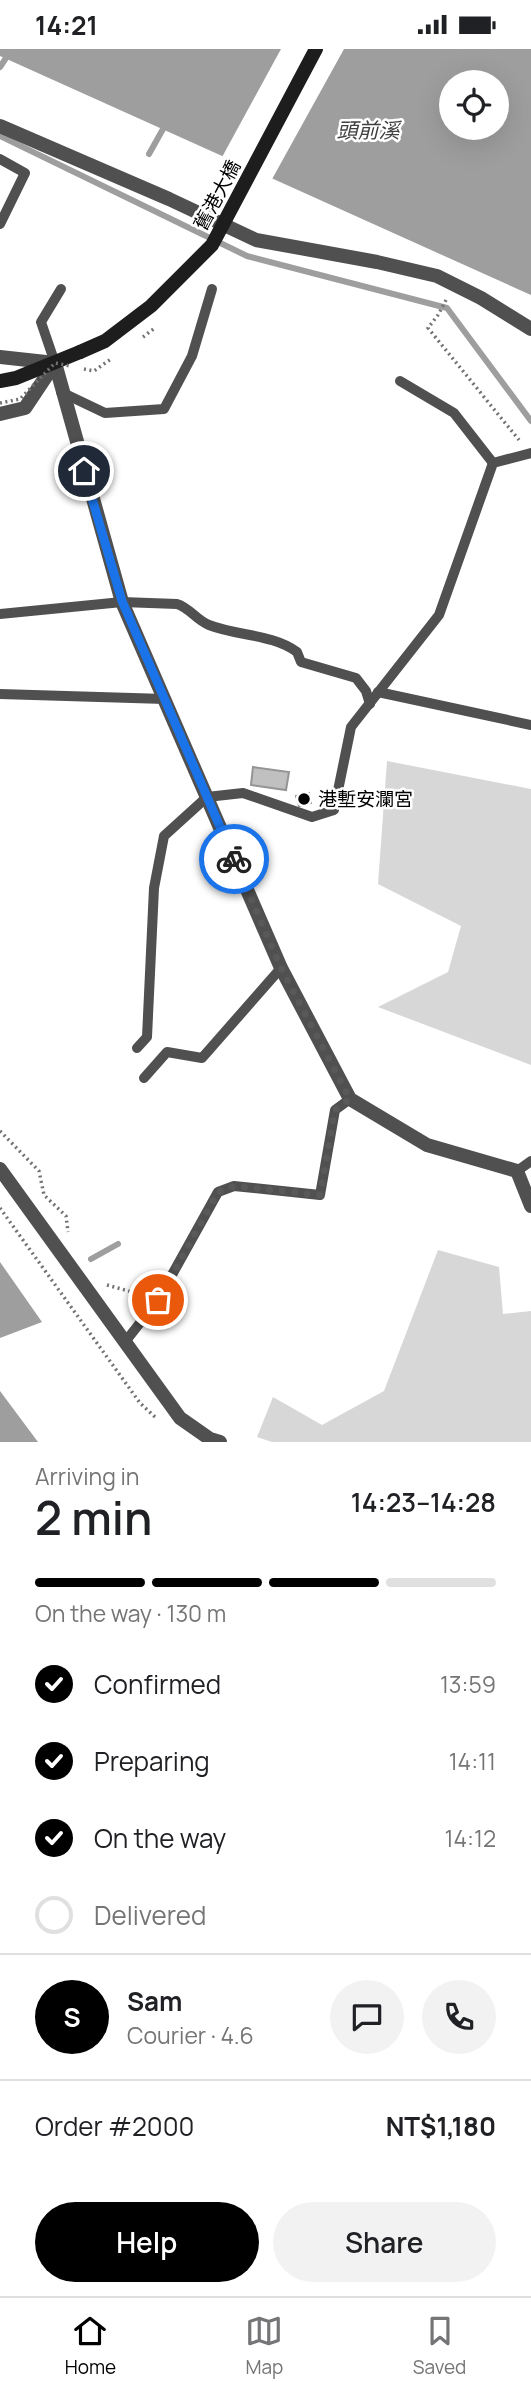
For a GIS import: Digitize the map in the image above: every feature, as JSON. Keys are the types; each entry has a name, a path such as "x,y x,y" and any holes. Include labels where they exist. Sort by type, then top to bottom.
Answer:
{"main road":[{"name":"舊港大橋","path":"0,381 55,363 105,341 151,306 212,245 316,49"}],"street":[{"path":"0,126 158,194 256,240 437,276 481,298 531,329"},
{"path":"0,357 55,363"},
{"path":"55,363 122,601 281,968 350,1099 427,1145 517,1171 531,1206"},
{"path":"0,414 25,408 55,363"},
{"path":"0,1169 180,1418 210,1439 220,1442"}],"lane":[{"path":"0,159 25,173 0,224"},
{"path":"55,363 41,322 61,289"},
{"path":"61,392 105,413 164,409 192,356 212,289"},
{"path":"400,381 454,413 493,463"},
{"path":"493,463 530,453"},
{"path":"136,1048 147,1037 154,888 164,836 207,797 243,793 312,817 334,810 351,727 439,615 493,463"},
{"path":"0,614 122,601 177,604 210,625 281,643 297,652 301,662 356,678 366,691 370,703"},
{"path":"378,692 531,725"},
{"path":"0,694 165,699"},
{"path":"144,1078 167,1052 202,1058 281,968"},
{"path":"125,1342 158,1300 218,1192 234,1186 320,1195 335,1110 350,1099"},
{"path":"517,1171 531,1161"}],"path":[{"path":"438,315 428,328 530,453"},
{"path":"0,1131 39,1171 44,1195 66,1216 68,1237"},
{"path":"0,1208 140,1403 156,1419"},
{"path":"105,1284 158,1300"}],"shaded area":[{"path":"387,761 531,789 531,1065 378,1007 448,972 461,926 378,884"},
{"path":"438,1250 499,1267 503,1314 531,1311 531,1442 272,1442 257,1437 273,1397 322,1425 384,1391"}],"water":[{"name":"頭前溪","path":"0,49 531,49 531,295 0,56"},
{"path":"0,1262 42,1322 0,1338"},
{"path":"0,1391 38,1442 0,1442"}],"pier":[{"path":"281,49 344,49 271,181 221,159"}],"building":[{"path":"253,767 289,772 286,790 251,785"},
{"name":"港塹安瀾宮","path":"309,793 311,803 299,806 296,796"}],"waterway":[{"path":"0,67 6,58"},
{"path":"149,154 163,129"},
{"path":"0,136 247,256 447,308 531,421"},
{"path":"91,1259 118,1244"}],"way so far":[{"path":"158,1300 218,1192 234,1186 320,1195 335,1110 350,1099 281,968 234,859"}],"place":[{"name":"港塹安瀾宮","path":"304,799"}],"route":[{"path":"84,471 122,601 234,859"}]}
